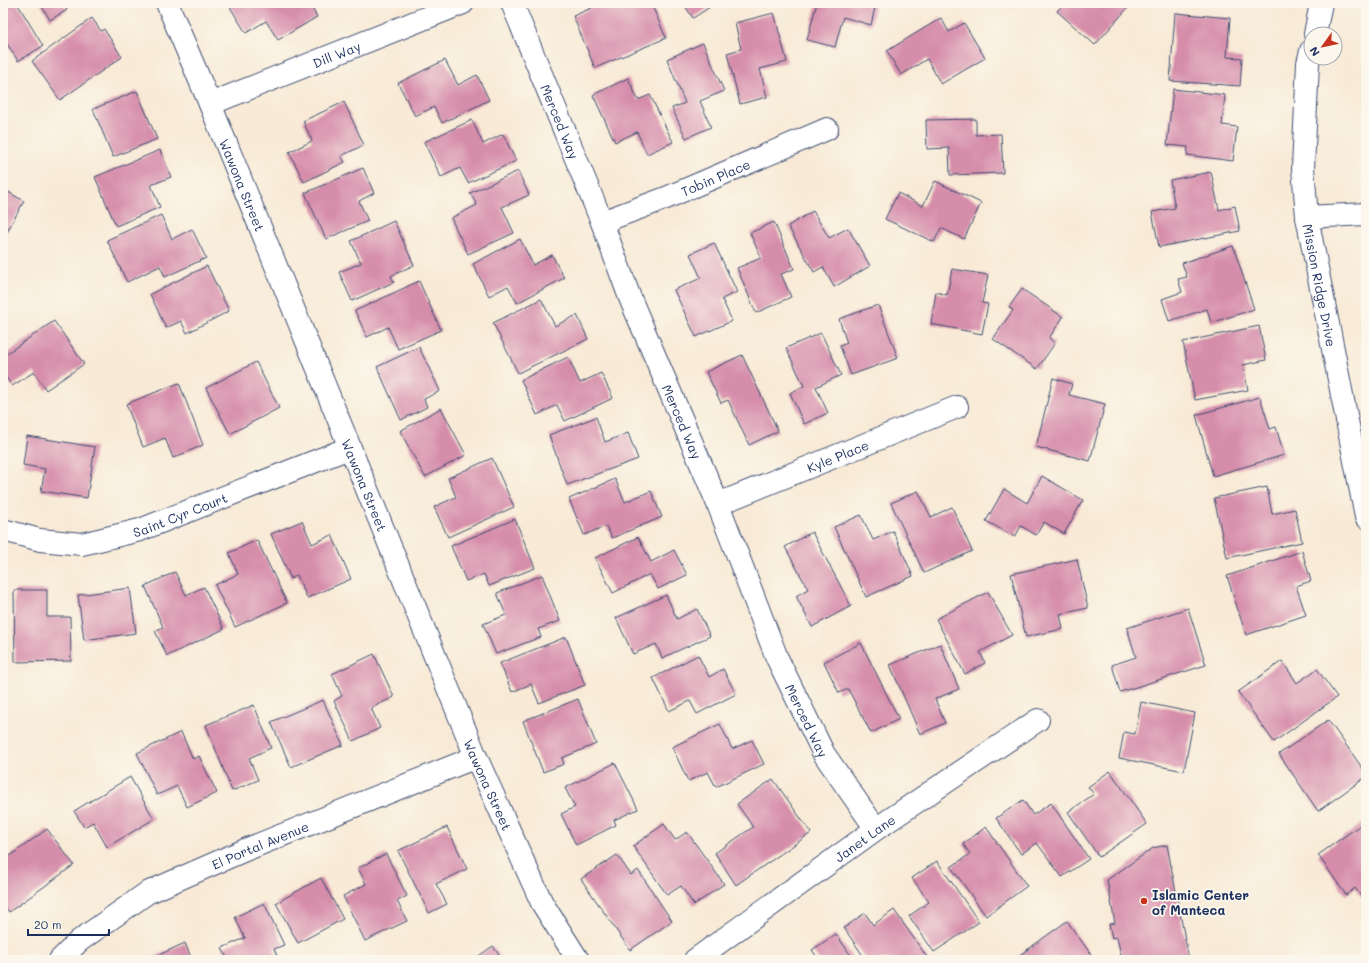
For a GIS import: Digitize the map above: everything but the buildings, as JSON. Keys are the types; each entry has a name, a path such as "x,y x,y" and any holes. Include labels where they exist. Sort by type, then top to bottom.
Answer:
{"street":[{"name":"Wawona Street","path":"168,3 476,757 542,902 578,960"},
{"name":"Dill Way","path":"210,104 463,3"},
{"name":"Merced Way","path":"512,3 602,222 630,298 718,504 781,665 824,754 876,829"},
{"path":"1317,26 1321,3"},
{"name":"Mission Ridge Drive","path":"1308,66 1302,168 1307,217 1366,517"},
{"name":"Tobin Place","path":"602,222 666,198 827,129"},
{"path":"1307,217 1366,214"},
{"name":"Kyle Place","path":"718,504 957,407"},
{"name":"Saint Cyr Court","path":"3,530 40,540 82,544 140,530 349,448"},
{"name":"Janet Lane","path":"695,960 876,829 1038,720"},
{"name":"El Portal Avenue","path":"60,960 79,941 147,893 244,850 476,757"}],"place":[{"name":"Islamic Center of Manteca","path":"1144,901"}]}
